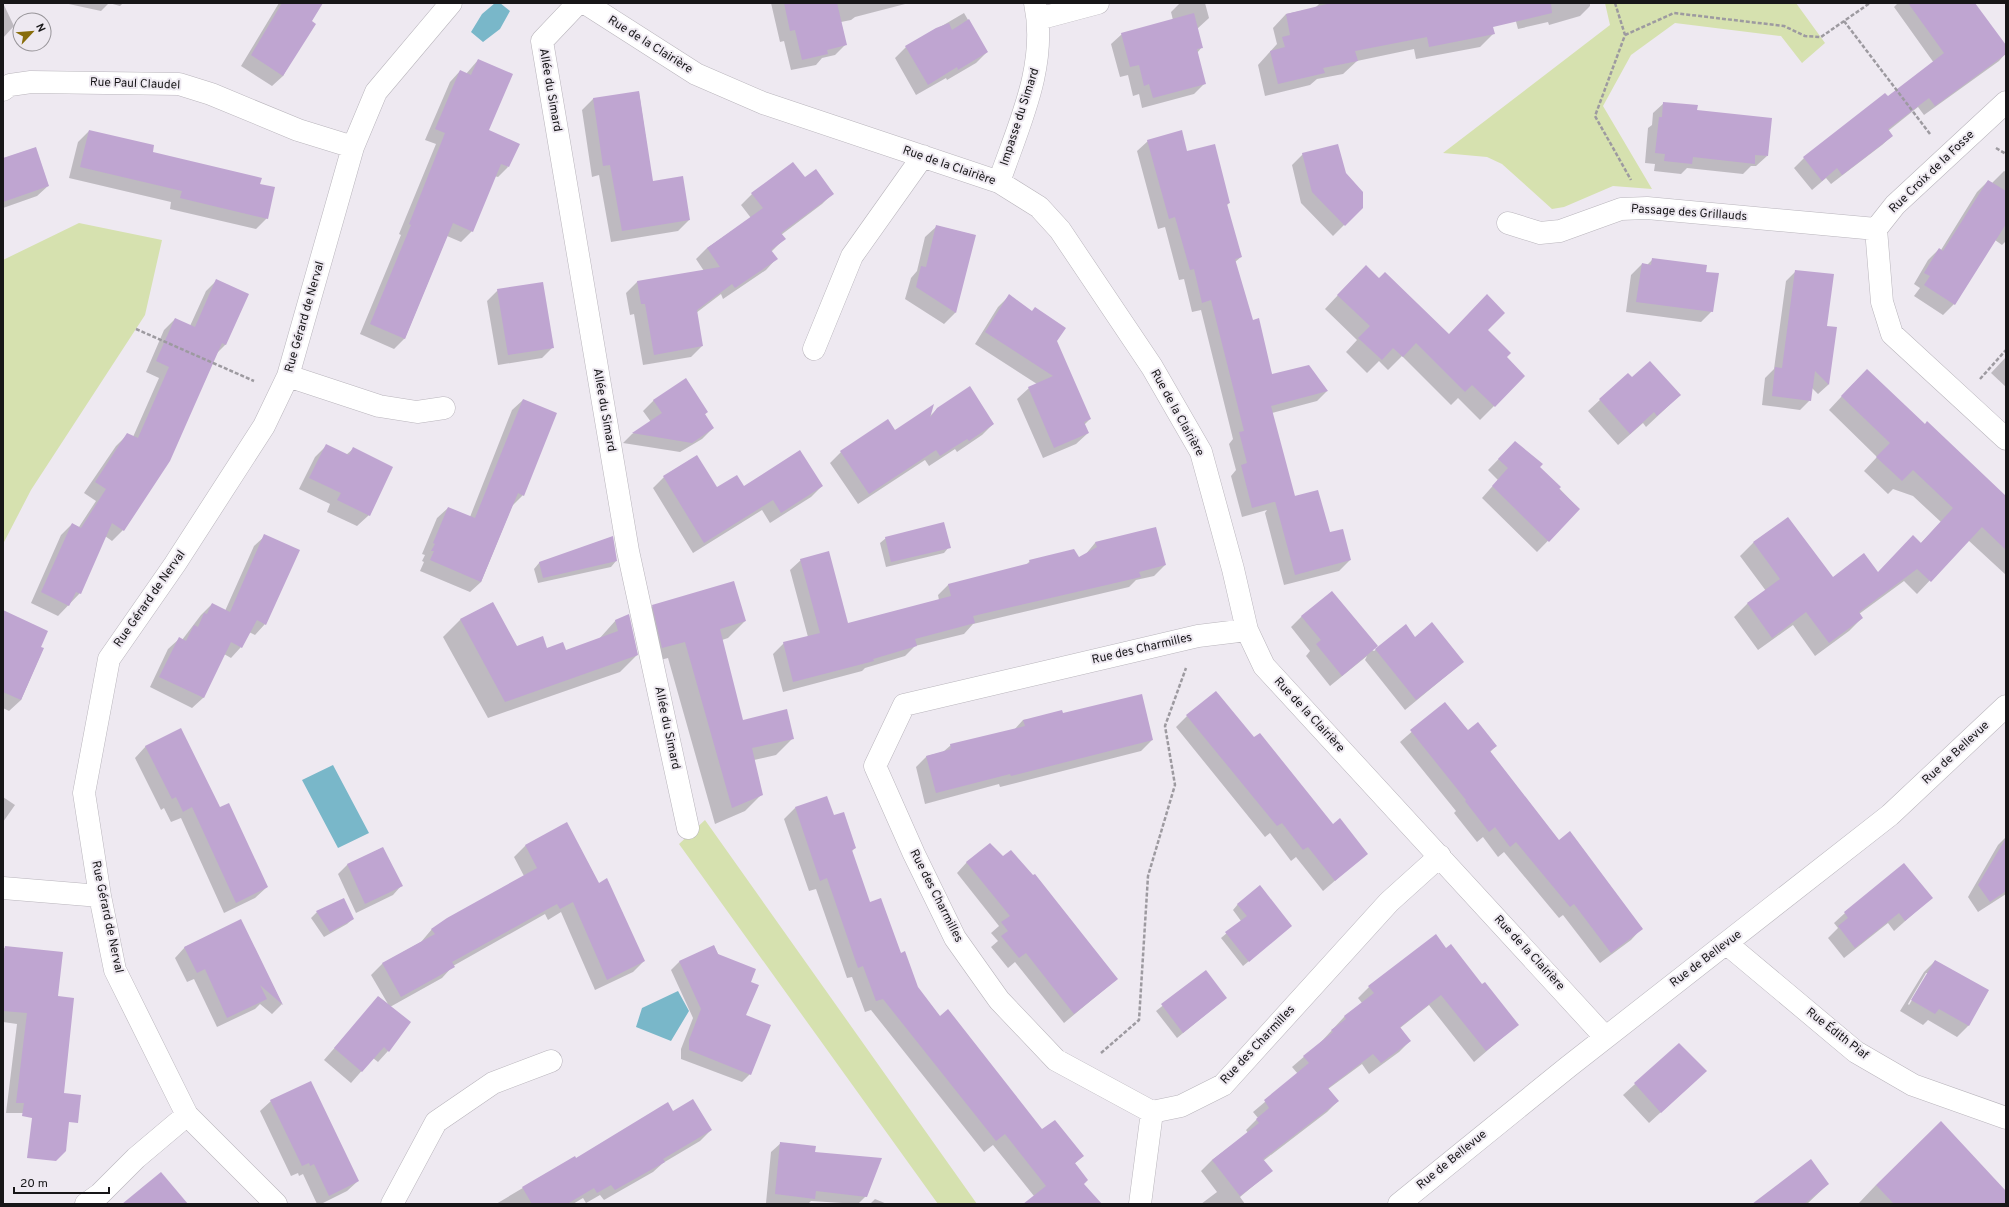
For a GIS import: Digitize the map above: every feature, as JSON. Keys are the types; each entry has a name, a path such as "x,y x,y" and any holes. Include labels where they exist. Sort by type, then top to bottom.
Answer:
{"street":[{"name":"Rue Gérard de Nerval","path":"276,1204 187,1115 115,970 100,896 84,793 108,659 175,564 264,426 284,384 353,147 376,92 452,3"},
{"name":"Allée du Simard","path":"578,3 542,42 628,551 688,828"},
{"name":"Rue de la Clairière","path":"585,3 696,74 763,103 999,182 1039,207 1060,230 1152,367 1201,452 1233,569 1247,630 1264,666 1605,1037"},
{"path":"1037,11 1098,3"},
{"name":"Impasse du Simard","path":"999,182 1032,87 1038,60 1037,11"},
{"name":"Rue Paul Claudel","path":"3,90 10,86 31,82 179,84 211,94 298,130 353,147"},
{"name":"Rue Croix de la Fosse","path":"1876,229 1895,205 2006,102"},
{"path":"814,349 852,256 923,156"},
{"name":"Passage des Grillauds","path":"1508,223 1540,233 1560,232 1621,209 1647,208 1876,229"},
{"path":"1876,229 1882,302 1892,334 2006,438"},
{"path":"284,384 379,406 417,412 444,408"},
{"name":"Rue des Charmilles","path":"1247,630 1198,636 904,705 875,766 914,854 955,938 999,1000 1056,1060 1152,1112 1181,1106 1223,1085 1389,902 1440,856"},
{"name":"Rue de Bellevue","path":"1401,1203 1605,1037 1727,944 1890,814 2006,706"},
{"path":"3,888 100,896"},
{"name":"Rue Édith Piaf","path":"1727,944 1856,1052 1913,1085 2006,1118"},
{"path":"392,1204 436,1122 493,1083 551,1061"},
{"path":"1140,1204 1152,1112"},
{"path":"86,1204 100,1194 136,1158 187,1115"}],"path":[{"path":"1615,3 1625,35 1595,116 1647,208"},
{"path":"1625,35 1674,13 1784,26 1805,36 1821,37 1870,3"},
{"path":"1844,21 1947,157"},
{"path":"136,329 284,384"},
{"path":"1962,398 2006,350"},
{"path":"1079,1072 1139,1020 1148,876 1175,785 1165,726 1198,636"}],"green space":[{"path":"1605,3 1796,3 1825,43 1802,63 1781,36 1675,23 1631,55 1603,106 1652,189 1613,186 1564,207 1552,209 1502,164 1487,157 1443,153 1610,25"},
{"path":"79,223 162,240 145,315 31,490 3,544 3,260"},
{"path":"705,820 977,1204 938,1204 679,844"}],"water":[{"path":"495,3 500,3 510,11 500,29 483,42 471,32 482,14"},
{"path":"333,765 369,833 338,848 302,780"},
{"path":"678,991 689,1011 671,1041 636,1027 642,1008"}],"building":[{"path":"282,3 323,3 312,21 316,24 283,76 251,55"},
{"path":"784,3 837,3 847,45 827,50 828,54 802,60 795,30 790,31"},
{"path":"1331,3 1551,3 1552,13 1493,27 1495,34 1429,47 1427,37 1355,51 1358,61 1323,68 1325,73 1278,84 1270,51 1285,47 1282,37 1290,35 1286,14"},
{"path":"1908,3 1975,3 2006,45 2006,54 1935,106 1929,98 1888,129 1893,136 1842,175 1837,168 1822,181 1803,157 1885,93 1888,96 1944,53"},
{"path":"1194,13 1203,48 1197,49 1206,84 1153,98 1149,84 1144,86 1139,65 1130,67 1121,33"},
{"path":"969,19 988,52 958,70 957,67 928,85 905,46 936,28 949,23 952,30"},
{"path":"478,59 513,74 489,130 520,144 509,167 501,164 473,232 453,223 405,339 370,324 411,225 409,224 445,133 435,129 460,70 471,75"},
{"path":"639,91 653,181 683,176 690,220 622,231 610,165 603,166 593,98"},
{"path":"1663,102 1698,105 1697,110 1772,118 1768,156 1755,155 1755,164 1693,157 1692,164 1664,161 1665,154 1655,153 1659,117 1662,117"},
{"path":"89,130 154,145 153,152 262,178 260,184 275,187 268,219 180,198 182,191 80,167"},
{"path":"1182,130 1187,151 1215,144 1230,203 1227,204 1242,257 1235,259 1253,320 1259,318 1272,374 1309,365 1328,391 1271,406 1295,496 1252,508 1241,465 1247,463 1239,432 1244,431 1211,300 1202,303 1194,269 1190,270 1175,217 1169,219 1147,140"},
{"path":"1338,144 1346,173 1363,192 1363,208 1345,226 1312,192 1302,153"},
{"path":"36,147 49,186 3,202 3,158"},
{"path":"793,162 805,177 816,169 834,194 781,233 786,239 771,250 778,259 735,288 732,284 697,310 703,346 654,355 645,304 641,304 637,281 720,267 707,248 763,208 751,193"},
{"path":"1988,180 2006,191 2006,224 1955,305 1924,285 1930,276 1924,273 1939,248 1943,251"},
{"path":"936,225 976,235 956,313 916,287 921,266 926,267"},
{"path":"1652,258 1707,265 1706,272 1719,273 1713,312 1636,302 1642,263 1651,265"},
{"path":"1366,265 1379,278 1385,272 1449,334 1487,294 1505,313 1488,330 1511,353 1507,357 1525,376 1495,407 1472,385 1465,392 1416,343 1403,357 1393,348 1382,360 1358,338 1370,326 1337,295"},
{"path":"1795,270 1834,274 1827,326 1837,327 1829,385 1815,371 1811,401 1772,396 1775,367 1782,368"},
{"path":"216,279 249,294 226,345 222,343 170,461 124,531 112,523 81,594 76,592 69,606 41,592 72,523 81,528 106,489 95,482 127,433 138,438 169,367 156,361 175,318 195,327"},
{"path":"543,282 554,348 508,355 497,289"},
{"path":"1009,294 1032,311 1035,307 1066,328 1057,341 1091,419 1084,422 1089,433 1054,448 1028,387 1053,376 985,332"},
{"path":"1650,361 1681,395 1657,416 1654,412 1630,434 1599,399 1628,373 1632,377"},
{"path":"1867,369 1925,424 1927,421 2006,496 2006,550 1982,527 1931,582 1917,569 1859,612 1863,618 1829,643 1806,612 1772,638 1747,603 1780,579 1753,542 1788,517 1833,577 1864,553 1878,572 1913,535 1921,543 1953,508 1913,470 1902,481 1876,457 1890,443 1841,396"},
{"path":"686,378 708,412 705,414 714,428 692,443 632,433 662,413 653,400"},
{"path":"970,386 994,424 969,441 967,439 940,456 936,450 869,494 840,451 888,419 895,430 934,404 930,418 937,408"},
{"path":"523,399 557,413 524,496 518,493 481,582 430,560 434,551 431,551 435,544 433,543 448,507 475,518"},
{"path":"1515,441 1543,464 1540,467 1561,487 1559,489 1580,509 1549,542 1492,486 1508,468 1498,459"},
{"path":"326,444 349,455 353,447 393,467 370,516 337,500 341,493 309,478"},
{"path":"800,450 823,486 781,513 773,500 704,543 663,476 697,455 717,487 737,475 744,486"},
{"path":"1318,490 1330,532 1343,529 1351,560 1295,575 1275,501"},
{"path":"944,522 951,548 891,562 885,537"},
{"path":"1156,527 1166,565 1139,572 1141,577 973,616 975,623 915,639 917,646 873,659 874,661 793,682 783,642 820,633 800,559 829,551 848,623 951,596 948,584 1030,563 1029,560 1074,549 1079,557 1097,547 1095,542"},
{"path":"264,534 300,550 266,625 257,620 242,648 231,642 204,698 159,677 179,637 186,641 194,625 198,627 204,613 207,614 212,603 230,612"},
{"path":"613,536 617,561 543,578 539,562"},
{"path":"734,581 746,621 720,629 743,720 787,709 794,739 752,748 763,795 732,808 685,642 662,648 652,605"},
{"path":"1332,591 1378,646 1342,676 1316,644 1321,640 1301,616"},
{"path":"493,602 517,646 543,636 547,648 563,642 566,650 618,631 615,620 629,614 638,655 505,702 460,619"},
{"path":"3,610 48,631 41,647 44,648 21,700 3,692"},
{"path":"1432,622 1464,662 1416,700 1375,649 1406,624 1415,637"},
{"path":"1216,691 1254,737 1260,733 1333,824 1340,818 1368,854 1335,881 1308,847 1303,850 1282,823 1277,826 1186,715"},
{"path":"1142,694 1153,740 1011,776 1010,774 936,793 926,756 951,749 950,744 1025,726 1023,720 1062,710 1063,713"},
{"path":"1445,702 1468,730 1478,722 1497,746 1490,751 1559,840 1570,831 1643,929 1611,953 1574,904 1570,907 1516,842 1510,847 1495,827 1489,832 1465,801 1466,800 1410,730"},
{"path":"181,728 220,807 229,803 268,887 236,903 192,807 183,812 176,797 172,799 145,746"},
{"path":"827,796 834,815 844,812 856,848 852,850 870,902 881,898 901,953 905,951 918,987 940,1016 948,1009 1042,1129 1055,1120 1084,1156 1075,1163 1088,1180 1084,1184 1102,1204 1023,1204 1046,1186 1005,1134 996,1141 883,999 876,1001 863,966 858,968 827,878 820,881 795,807"},
{"path":"567,822 599,883 607,878 645,961 607,980 573,902 560,909 557,904 452,962 455,967 401,997 382,963 435,934 431,929 447,918 537,868 525,845"},
{"path":"2006,838 2006,891 1990,902 1978,885"},
{"path":"990,843 1003,856 1011,850 1033,875 1035,874 1118,979 1074,1014 1026,953 1019,958 1001,936 1008,931 1001,922 1010,916 966,862"},
{"path":"383,847 403,886 365,904 347,864"},
{"path":"1904,863 1933,898 1905,921 1899,913 1855,948 1838,926 1848,918 1844,912"},
{"path":"1260,885 1292,926 1249,962 1225,932 1247,916 1237,904"},
{"path":"344,898 354,919 330,932 316,911"},
{"path":"241,919 283,1005 260,985 267,999 227,1018 205,969 197,973 184,947"},
{"path":"1436,934 1446,948 1451,944 1482,984 1485,982 1519,1025 1486,1051 1441,995 1400,1027 1411,1041 1381,1063 1373,1054 1328,1088 1339,1101 1263,1159 1273,1171 1240,1196 1212,1160 1259,1123 1256,1119 1269,1108 1264,1100 1309,1063 1303,1056 1333,1032 1331,1030 1346,1019 1344,1016 1374,993 1368,986"},
{"path":"714,945 718,954 756,969 751,982 759,985 746,1015 771,1025 751,1075 689,1050 689,1040 701,1009 679,961"},
{"path":"5,946 63,952 58,996 74,998 64,1093 81,1095 78,1123 69,1122 66,1151 56,1161 27,1158 32,1118 22,1116 24,1103 16,1103 27,1013 3,1011 3,963"},
{"path":"1935,960 1989,990 1969,1026 1939,1009 1935,1014 1911,1000"},
{"path":"1206,970 1227,998 1183,1033 1161,1004"},
{"path":"378,996 411,1022 389,1052 384,1047 362,1072 334,1048"},
{"path":"1679,1043 1707,1071 1661,1113 1634,1083"},
{"path":"311,1081 359,1181 329,1196 314,1164 310,1166 309,1163 302,1166 270,1100"},
{"path":"693,1099 712,1130 663,1159 665,1162 615,1190 611,1185 597,1193 594,1188 567,1204 532,1204 522,1187 575,1156 576,1158 668,1102 673,1111"},
{"path":"1941,1121 2006,1191 2006,1204 1894,1204 1876,1185"},
{"path":"780,1142 816,1146 815,1152 882,1158 867,1197 816,1191 815,1199 775,1194"},
{"path":"1811,1159 1829,1184 1804,1204 1752,1204"},
{"path":"161,1172 188,1204 122,1204"}]}
